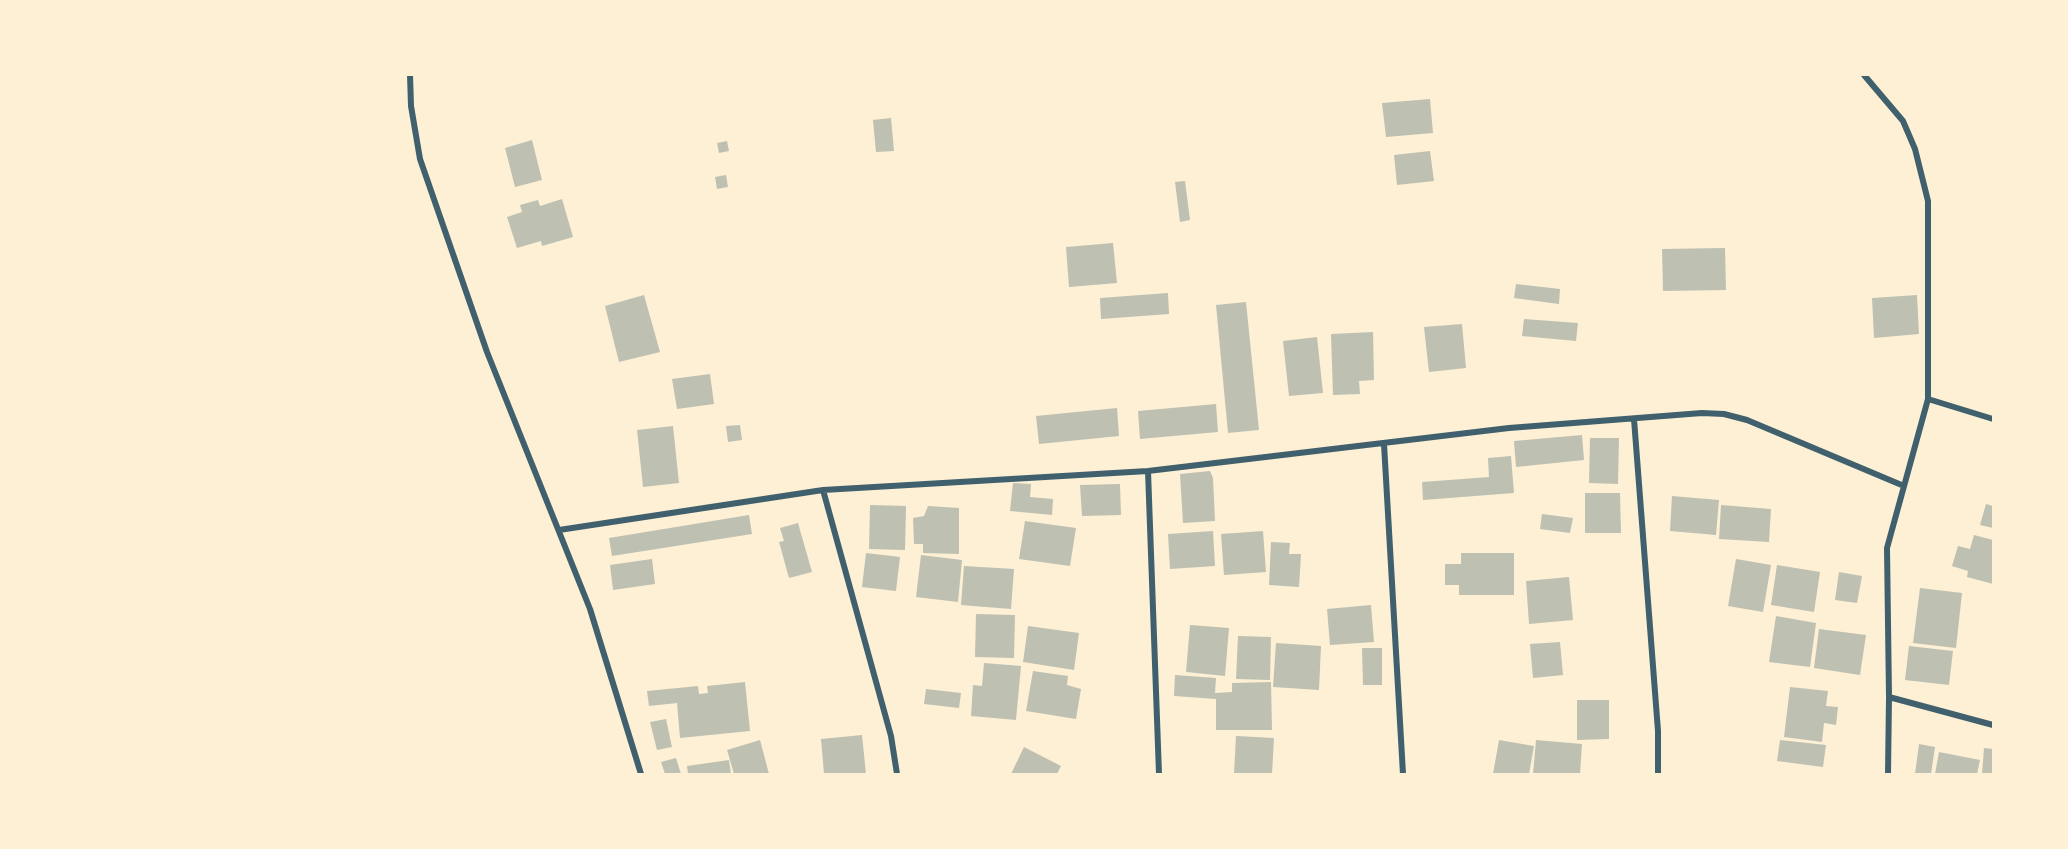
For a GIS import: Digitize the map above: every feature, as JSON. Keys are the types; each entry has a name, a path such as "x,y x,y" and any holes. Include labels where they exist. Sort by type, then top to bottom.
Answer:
{"street":[{"path":"410,75 411,106 420,159 487,352 590,609 641,774"},
{"path":"1863,75 1903,120 1916,149 1928,201 1928,399 1887,548 1888,774"},
{"path":"1928,399 1993,419"},
{"path":"559,530 824,490 1148,471 1509,428 1702,413 1724,414 1747,420 1904,486"},
{"path":"1634,418 1658,731 1659,774"},
{"path":"1384,444 1403,774"},
{"path":"1148,471 1159,774"},
{"path":"824,490 891,736 897,774"},
{"path":"1889,697 1993,725"}],"building":[{"path":"1430,99 1433,133 1386,137 1382,103"},
{"path":"891,118 894,151 876,152 873,120"},
{"path":"532,140 542,180 515,187 505,148"},
{"path":"727,141 729,151 719,153 717,143"},
{"path":"1430,151 1434,181 1397,185 1394,155"},
{"path":"726,175 728,187 717,189 715,177"},
{"path":"1185,181 1190,220 1180,222 1175,182"},
{"path":"562,199 573,237 542,246 541,241 517,248 507,217 522,212 520,205 538,200 540,206"},
{"path":"1113,243 1117,283 1069,287 1066,247"},
{"path":"1725,248 1726,290 1663,291 1662,249"},
{"path":"1516,284 1560,289 1559,304 1514,298"},
{"path":"1168,293 1169,314 1101,319 1100,298"},
{"path":"644,295 660,352 619,362 605,306"},
{"path":"1917,295 1919,334 1874,338 1872,298"},
{"path":"1246,302 1259,430 1228,433 1216,305"},
{"path":"1524,319 1578,323 1576,341 1522,336"},
{"path":"1462,324 1466,368 1429,372 1424,327"},
{"path":"1373,332 1374,380 1359,381 1360,394 1333,395 1331,334"},
{"path":"1317,337 1323,393 1289,396 1283,341"},
{"path":"710,374 714,404 677,409 672,379"},
{"path":"1216,404 1218,432 1140,439 1138,411"},
{"path":"1117,408 1119,436 1039,444 1036,416"},
{"path":"740,425 742,440 728,442 726,426"},
{"path":"673,426 679,483 643,487 637,430"},
{"path":"1582,435 1584,460 1516,467 1514,441"},
{"path":"1590,438 1619,438 1618,484 1589,483"},
{"path":"1511,456 1514,493 1423,500 1422,482 1489,477 1488,458"},
{"path":"1210,471 1213,478 1215,521 1183,523 1180,474"},
{"path":"1013,483 1031,484 1030,497 1053,499 1052,515 1010,511"},
{"path":"1120,484 1121,515 1082,516 1080,485"},
{"path":"1585,493 1620,493 1621,533 1585,533"},
{"path":"1672,496 1719,500 1716,535 1670,531"},
{"path":"1986,504 1993,506 1993,528 1980,525"},
{"path":"870,505 906,506 905,550 869,549"},
{"path":"1721,505 1771,509 1769,542 1719,539"},
{"path":"928,506 959,508 959,554 923,553 923,544 914,544 913,518 924,516"},
{"path":"1542,514 1573,518 1570,533 1540,529"},
{"path":"749,515 752,534 612,556 609,538"},
{"path":"1025,521 1076,528 1070,566 1019,559"},
{"path":"798,523 812,572 789,578 779,542 784,541 780,528"},
{"path":"1213,531 1215,566 1170,569 1168,534"},
{"path":"1263,531 1266,572 1224,575 1221,534"},
{"path":"1974,535 1993,540 1993,584 1967,577 1968,571 1952,566 1958,546 1970,549"},
{"path":"1271,542 1290,543 1289,554 1301,554 1299,587 1269,585"},
{"path":"866,553 900,557 896,591 862,587"},
{"path":"1461,553 1514,553 1514,595 1459,595 1459,585 1445,585 1445,564 1461,564"},
{"path":"921,555 962,560 958,602 916,597"},
{"path":"652,559 655,584 613,590 610,565"},
{"path":"1736,559 1771,565 1763,612 1728,606"},
{"path":"1777,565 1820,572 1814,612 1771,605"},
{"path":"964,566 1014,569 1011,609 961,605"},
{"path":"1839,572 1862,576 1857,603 1835,600"},
{"path":"1569,577 1573,620 1529,624 1526,581"},
{"path":"1920,588 1962,593 1956,648 1913,643"},
{"path":"1371,605 1374,642 1330,645 1327,609"},
{"path":"976,614 1015,615 1014,658 975,657"},
{"path":"1776,616 1816,623 1810,667 1769,662"},
{"path":"1190,625 1229,628 1225,676 1186,672"},
{"path":"1028,626 1079,633 1074,670 1023,662"},
{"path":"1819,629 1866,635 1860,675 1814,668"},
{"path":"1238,636 1271,637 1270,680 1236,679"},
{"path":"1560,642 1563,675 1533,678 1530,644"},
{"path":"1276,643 1321,646 1319,690 1273,687"},
{"path":"1909,646 1953,651 1949,685 1905,680"},
{"path":"1362,648 1382,648 1382,685 1363,685"},
{"path":"984,663 1021,666 1016,720 971,716 973,685 982,686"},
{"path":"1033,671 1068,676 1067,685 1081,689 1076,719 1026,711"},
{"path":"1175,675 1216,678 1215,693 1232,692 1232,683 1271,682 1272,730 1216,730 1216,699 1174,696"},
{"path":"745,682 750,731 680,738 677,703 649,706 647,691 698,686 699,694 708,693 707,686"},
{"path":"1790,687 1828,691 1826,706 1838,707 1836,725 1824,723 1822,742 1784,737"},
{"path":"926,689 961,693 959,708 924,704"},
{"path":"1577,700 1609,700 1609,739 1577,740"},
{"path":"666,719 672,747 657,750 650,722"},
{"path":"862,735 866,774 824,774 821,739"},
{"path":"1236,736 1274,738 1272,774 1234,774"},
{"path":"760,740 769,774 734,774 727,750"},
{"path":"1499,740 1534,746 1529,774 1493,774"},
{"path":"1536,740 1582,744 1580,774 1533,774"},
{"path":"1780,740 1826,745 1823,767 1777,761"},
{"path":"1919,744 1935,747 1931,774 1915,774"},
{"path":"1024,747 1061,766 1057,774 1011,774"},
{"path":"1984,748 1993,749 1993,774 1982,774"},
{"path":"1939,752 1980,760 1977,774 1935,774"},
{"path":"676,758 681,774 665,774 661,762"},
{"path":"729,760 731,774 688,774 687,766"}]}
